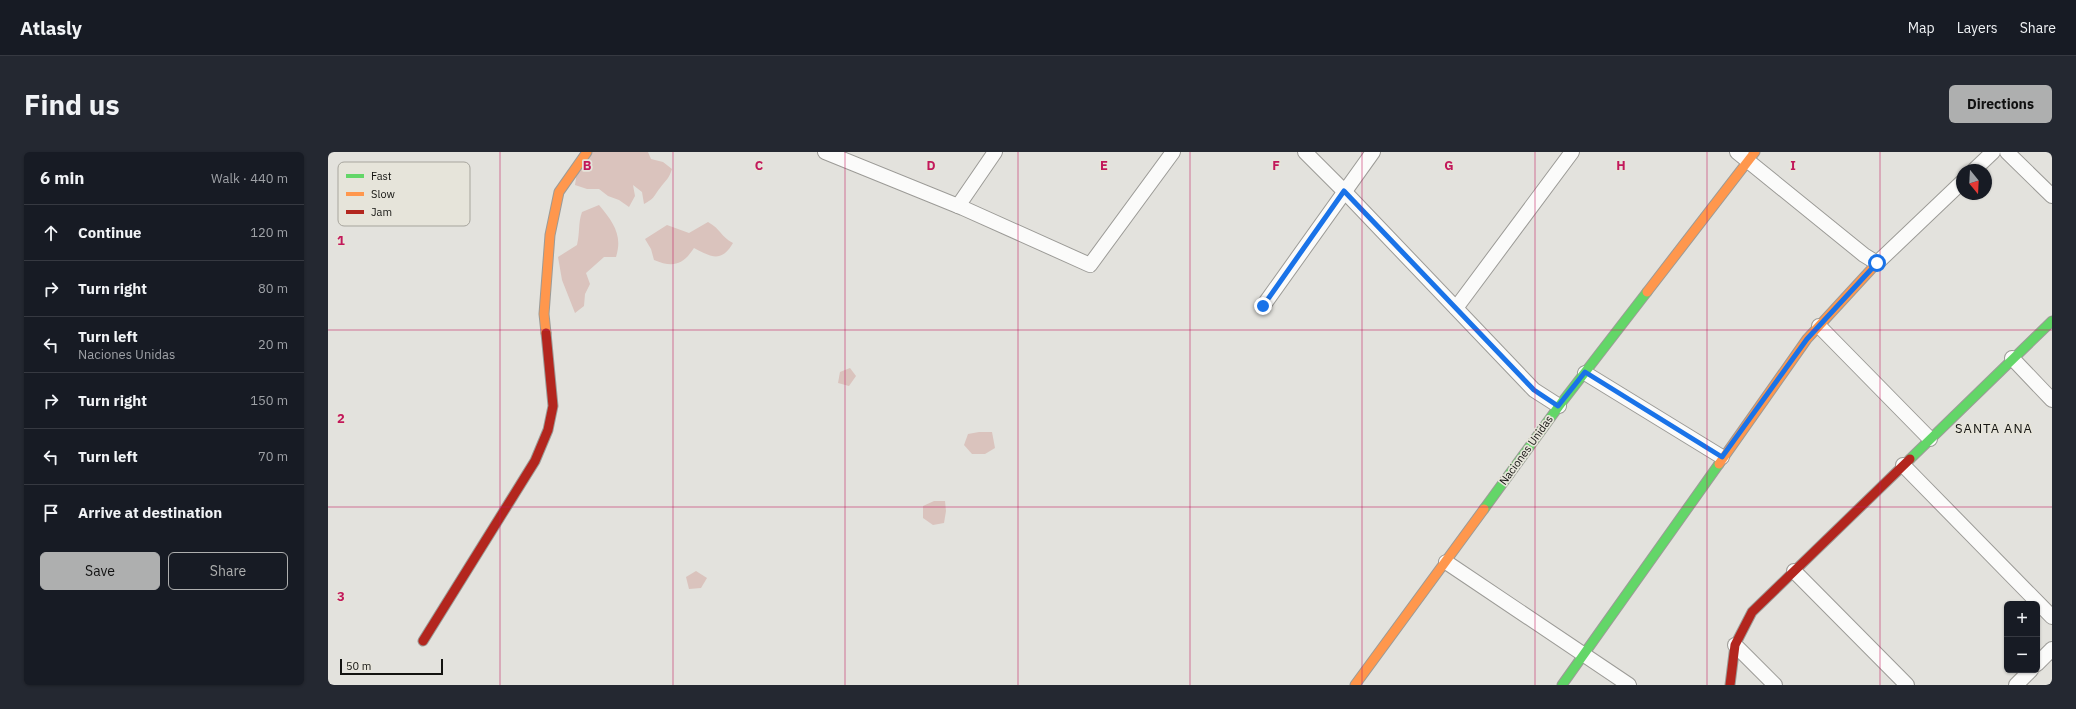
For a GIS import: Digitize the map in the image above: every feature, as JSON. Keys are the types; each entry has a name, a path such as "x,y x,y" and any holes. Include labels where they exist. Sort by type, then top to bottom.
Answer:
{"street":[{"path":"423,641 535,461 548,430 552,406 544,314 550,235 558,192 587,152"},
{"path":"825,152 958,206 1090,265 1173,152"},
{"path":"958,206 996,152"},
{"path":"1305,152 1534,390 1558,406"},
{"path":"1263,306 1373,152"},
{"path":"1456,308 1572,152"},
{"path":"1737,152 1751,157 1877,263"},
{"path":"1980,164 1993,152"},
{"path":"2007,152 2052,196"},
{"name":"Naciones Unidas","path":"1355,685 1446,562 1558,406 1751,157"},
{"path":"1562,685 1585,655 1722,457 1807,339 1877,263 1956,188"},
{"path":"1730,685 1735,645 1752,612 2012,358 2052,321"},
{"path":"1819,326 1930,439"},
{"path":"2012,358 2052,400"},
{"path":"1585,372 1722,457"},
{"path":"1903,465 2052,617"},
{"path":"1446,562 1629,685"},
{"path":"1794,571 1907,685"},
{"path":"1735,645 1775,685"},
{"path":"2040,661 2052,650"},
{"path":"2016,685 2028,673"}],"shaded area":[{"path":"580,152 648,152 651,159 663,162 672,169 654,197 644,204 642,192 633,185 635,196 629,207 619,200 608,196 599,189 587,189 575,185"},
{"path":"599,205 609,217 615,229 618,249 616,257 604,257 586,273 590,284 585,294 584,306 575,313 562,280 558,257 577,245 582,212"},
{"path":"708,222 716,227 725,238 733,243 721,256 711,256 694,248 686,258 677,263 667,264 654,260 651,249 645,239 667,225 689,233"},
{"path":"850,368 856,376 849,386 838,383 840,372"},
{"path":"992,432 995,448 985,454 972,454 964,445 968,434"},
{"path":"934,501 945,501 946,511 944,523 933,525 923,518 923,506"},
{"path":"696,571 707,578 701,588 689,589 686,577"}],"traffic: fast":[{"path":"1484,509 1559,406 1647,292"},
{"path":"1910,459 2052,321"},
{"path":"1562,685 1719,464"}],"traffic: slow":[{"path":"546,333 544,314 550,235 559,192 587,152"},
{"path":"1647,292 1755,152"},
{"path":"1719,464 1807,339 1877,263"},
{"path":"1355,685 1484,509"}],"traffic: jam":[{"path":"423,641 535,461 548,430 553,406 546,333"},
{"path":"1730,685 1735,645 1752,612 1910,459"}],"district":[{"name":"SANTA ANA","path":"1994,428"}],"route":[{"path":"1263,306 1344,191 1534,390 1558,406 1585,372 1722,457 1807,339 1877,263"}]}
